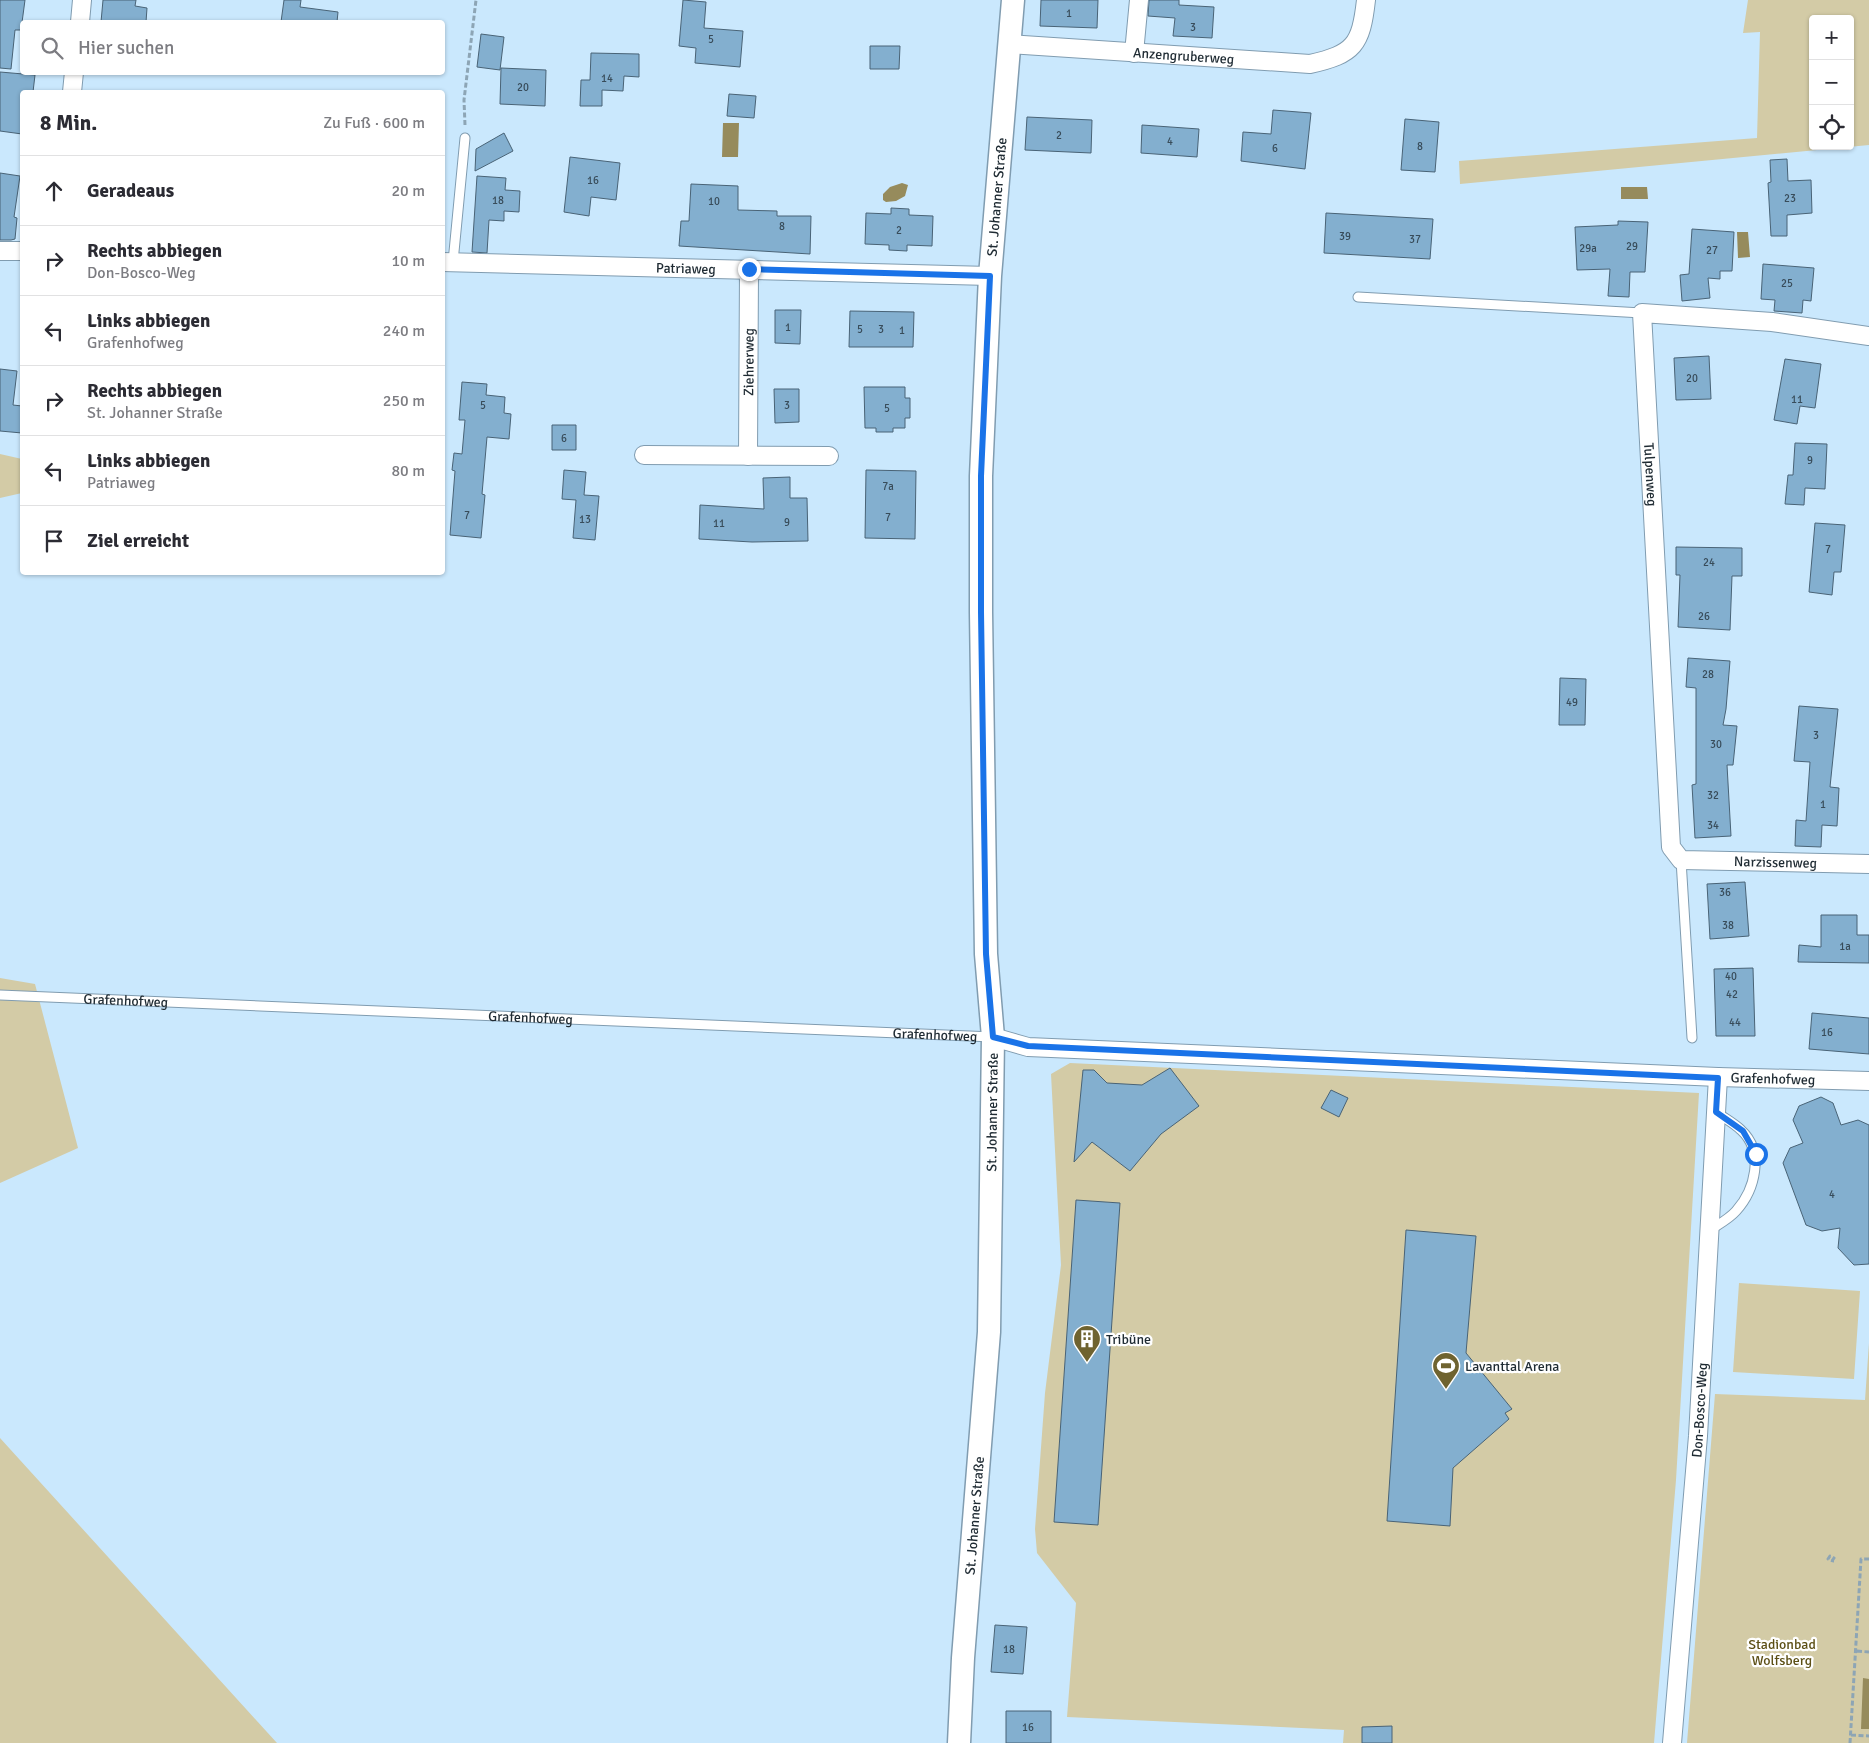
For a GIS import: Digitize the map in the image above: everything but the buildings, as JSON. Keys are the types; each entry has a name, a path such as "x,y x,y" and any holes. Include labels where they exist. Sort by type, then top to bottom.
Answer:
{"street":[{"path":"80,20 82,0"},
{"name":"St. Johanner Straße","path":"959,1743 963,1658 989,1332 993,1037 986,954 981,476 990,276 1013,0"},
{"path":"1134,53 1139,0"},
{"name":"Anzengruberweg","path":"1009,44 1310,64 1334,58 1354,46 1363,24 1366,0"},
{"path":"72,90 74,75"},
{"path":"0,251 20,251"},
{"name":"Patriaweg","path":"448,262 990,276"},
{"name":"Ziehrerweg","path":"748,456 749,269"},
{"path":"1642,313 1772,322 1869,336"},
{"name":"Tulpenweg","path":"1642,313 1671,847 1681,860"},
{"path":"644,455 829,456"},
{"name":"Narzissenweg","path":"1681,860 1869,864"},
{"name":"Grafenhofweg","path":"993,1037 1028,1046 1718,1078 1869,1081"},
{"name":"Don-Bosco-Weg","path":"1672,1743 1698,1436 1718,1078"}],"lane":[{"path":"448,262 465,138"},
{"path":"1358,296 1642,313"},
{"path":"1681,860 1692,1038"},
{"name":"Grafenhofweg","path":"0,995 993,1037"},
{"path":"1710,1230 1734,1213 1747,1197 1754,1174 1756,1154 1743,1131 1716,1112"}],"path":[{"path":"465,138 464,100 476,0"},
{"path":"1850,1743 1862,1559 1869,1559"},
{"path":"1857,1651 1869,1652"},
{"path":"1851,1734 1869,1736"}],"green space":[{"path":"1748,0 1869,0 1869,145 1854,146 1854,15 1809,15 1809,150 1817,150 1460,184 1459,161 1757,138 1760,32 1743,33"},
{"path":"0,454 20,459 20,493 0,498"},
{"path":"0,978 35,984 78,1148 0,1183"},
{"name":"Lavanttal Arena","path":"1070,1063 1699,1093 1676,1480 1654,1743 1343,1743 1344,1730 1067,1717 1076,1603 1037,1553 1035,1529 1045,1393 1061,1265 1051,1074"},
{"path":"1739,1283 1860,1291 1854,1379 1733,1372"},
{"name":"Stadionbad Wolfsberg","path":"1869,1343 1869,1743 1687,1743 1715,1394 1865,1400"},
{"path":"0,1438 277,1743 0,1743"}],"shaded area":[{"path":"723,123 739,123 738,157 722,157"},
{"path":"902,183 908,185 905,196 896,201 886,202 883,200 883,194 890,187"},
{"path":"1621,187 1647,187 1648,199 1621,199"},
{"path":"1737,232 1748,232 1750,257 1738,258"},
{"path":"1863,1678 1869,1679 1869,1729 1861,1729"}],"place":[{"name":"Tribüne","path":"1087,1363"},
{"name":"Lavanttal Arena","path":"1446,1390"}],"route":[{"path":"749,269 990,276 981,476 981,612 986,954 993,1037 1028,1046 1718,1078 1716,1112 1743,1131 1756,1154"}]}
